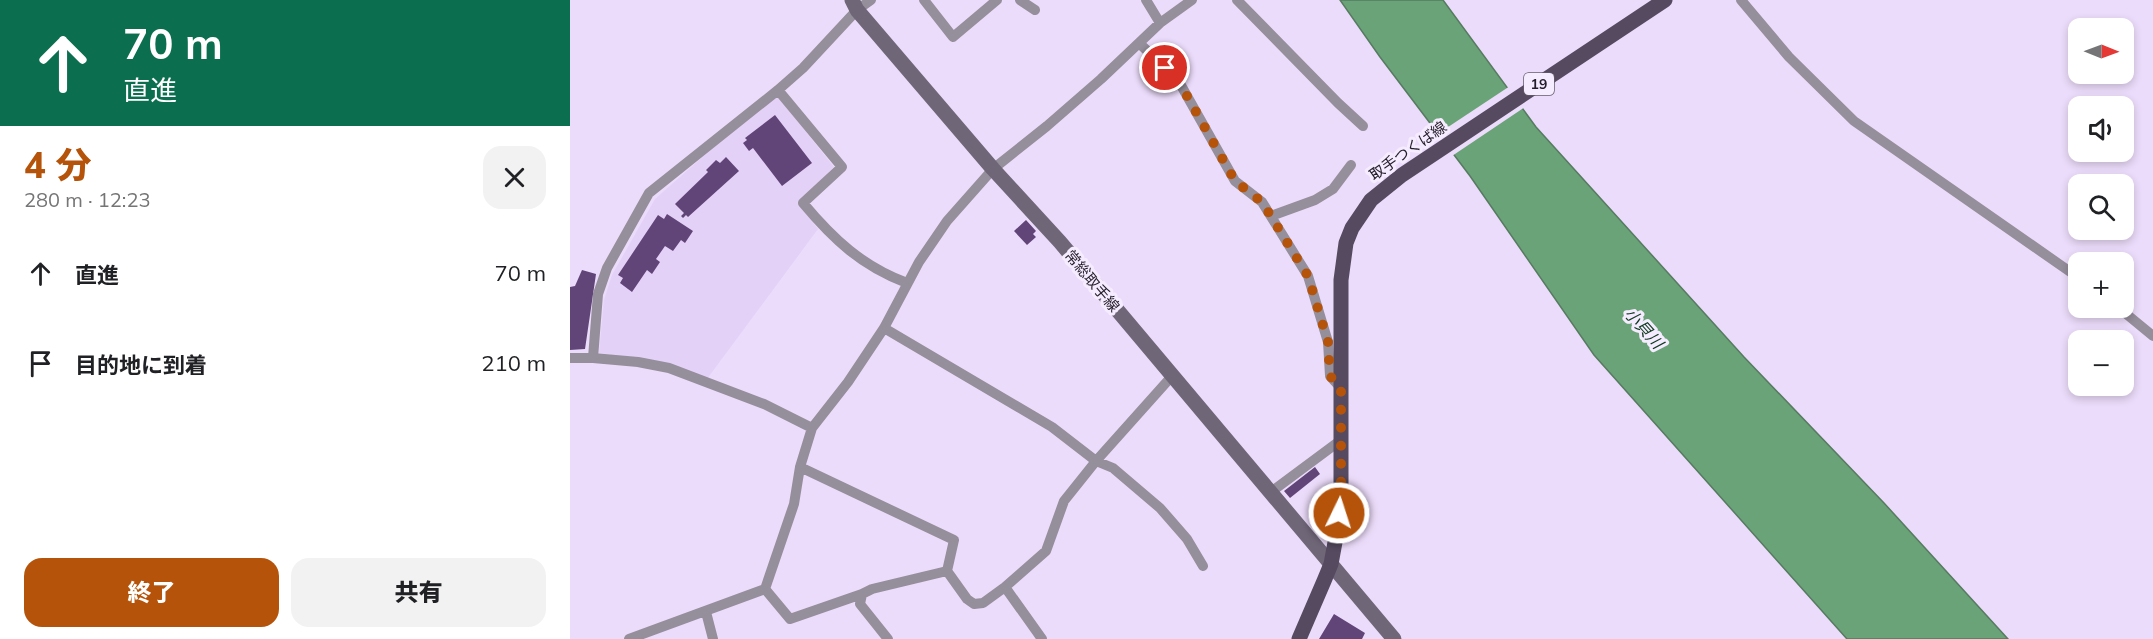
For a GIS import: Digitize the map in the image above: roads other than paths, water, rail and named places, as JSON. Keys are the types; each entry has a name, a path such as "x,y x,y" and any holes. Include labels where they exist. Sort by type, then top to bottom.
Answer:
{"main road":[{"name":"取手つくば線","path":"1299,639 1330,564 1339,513 1341,280 1346,243 1352,228 1371,200 1412,168 1665,0"},
{"name":"常総取手線","path":"854,5 993,169 1060,242 1394,639"}],"street":[{"path":"593,358 598,294 607,268 650,193 803,68 854,5 871,0"},
{"path":"924,0 953,38 997,0"},
{"path":"1020,0 1035,10"},
{"path":"1146,0 1160,22"},
{"path":"629,639 765,589 794,504 800,467 812,428 848,382 884,328 907,283 947,221 993,169 1056,118 1160,22 1192,0"},
{"path":"1237,0 1330,96 1363,126"},
{"path":"1741,0 1790,57 1854,121 2068,270"},
{"path":"1138,43 1178,80 1235,181 1262,202 1308,276 1328,342 1330,376 1341,388"},
{"path":"778,90 842,167 803,203 826,230 857,256 882,274 907,283"},
{"path":"1271,216 1316,201 1334,189 1351,165"},
{"path":"2131,318 2153,336"},
{"path":"884,328 1052,427 1096,460 1113,468 1160,508 1187,539 1203,566"},
{"path":"570,358 638,362 669,368 764,404 812,428"},
{"path":"946,572 974,604 983,603 1005,587 1046,551 1064,501 1096,460 1172,376"},
{"path":"1271,492 1341,440"},
{"path":"800,467 954,540 946,572"},
{"path":"765,589 790,619 872,589 946,572"},
{"path":"1005,587 1042,639"},
{"path":"862,594 860,604 886,638"},
{"path":"706,612 713,639"}],"water":[{"name":"小貝川","path":"1340,0 1443,0 1536,127 1744,357 1884,503 2008,639 1847,639 1594,355 1470,176"}]}
